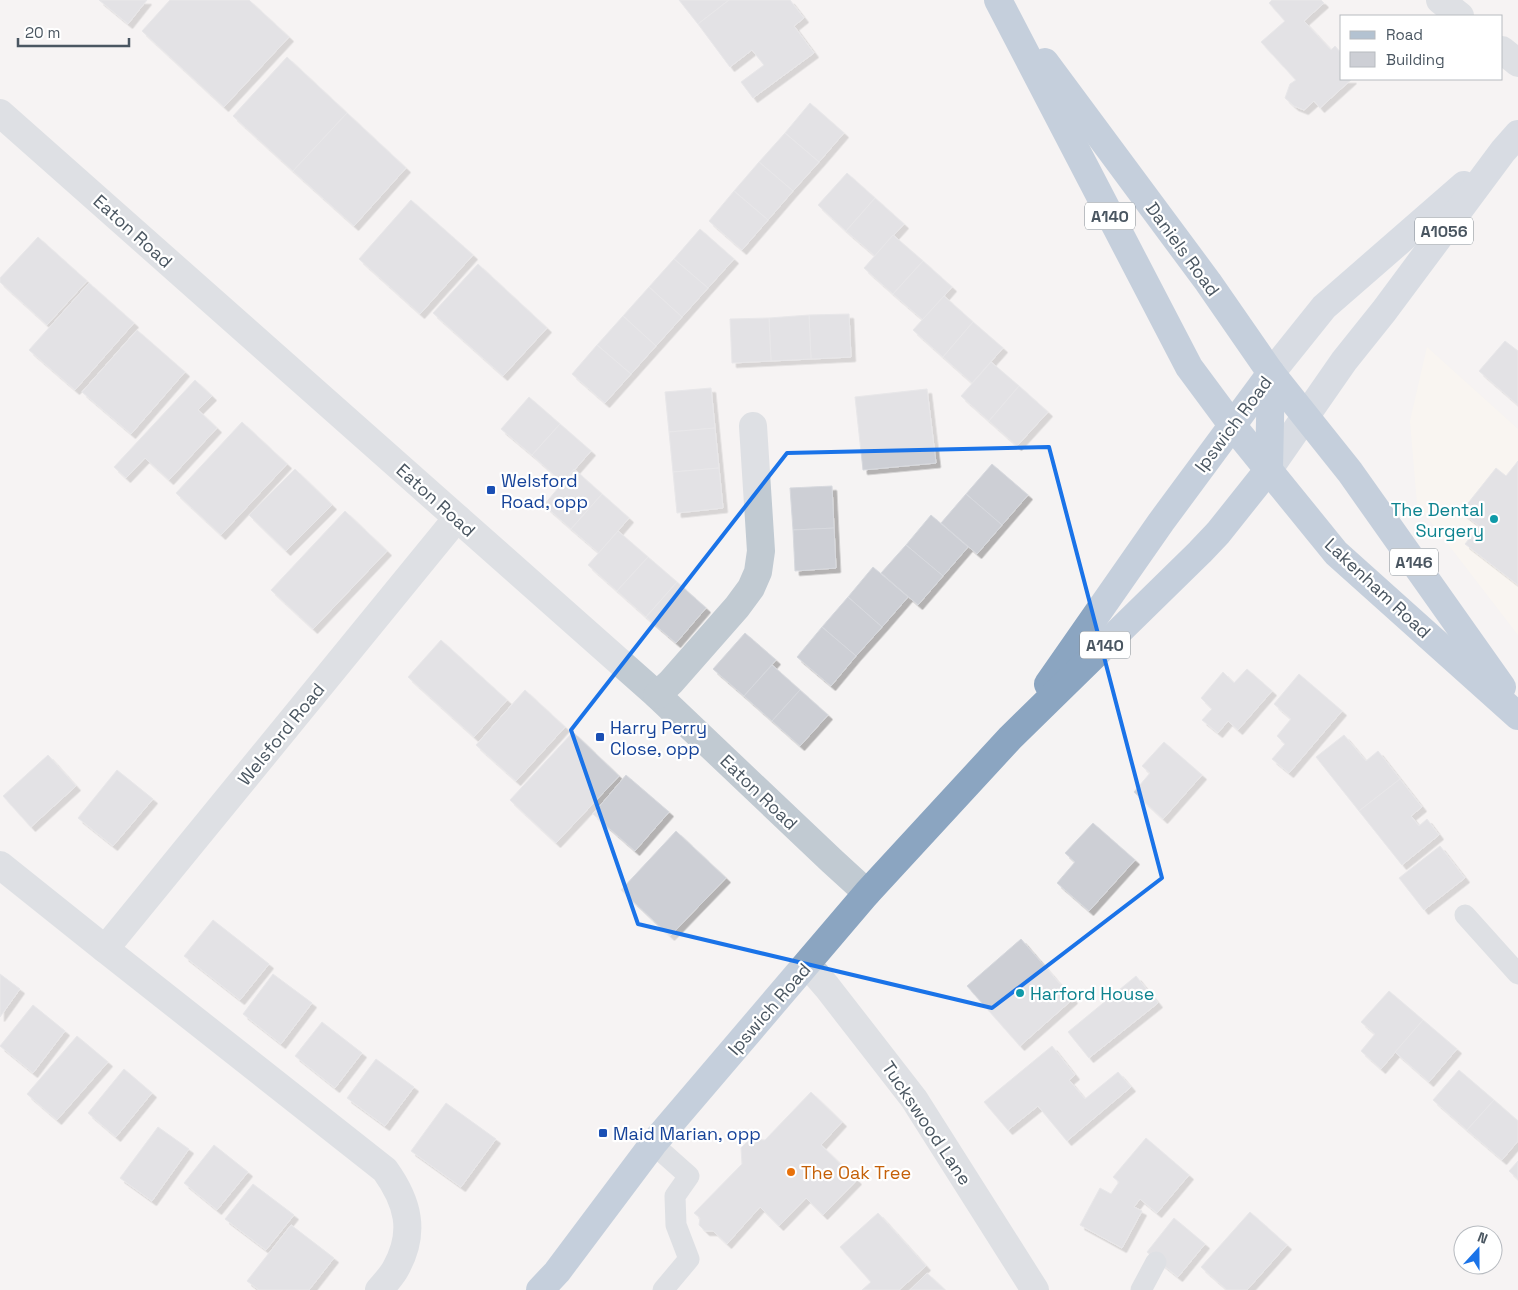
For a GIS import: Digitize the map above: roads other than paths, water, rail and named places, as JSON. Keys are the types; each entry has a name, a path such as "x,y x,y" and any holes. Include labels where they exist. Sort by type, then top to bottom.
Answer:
{"highway":[{"name":"Daniels Road","path":"999,0 1208,282 1271,373"},
{"name":"Daniels Road","path":"999,0 1189,367 1232,425"},
{"name":"Lakenham Road","path":"1271,373 1350,472 1518,710"},
{"name":"Ipswich Road","path":"1010,738 1162,522 1271,373"},
{"path":"1269,469 1271,373"},
{"name":"Lakenham Road","path":"1232,425 1336,553 1518,716"},
{"name":"Ipswich Road","path":"540,1290 557,1272 653,1144 808,965 867,893 1010,738 1200,552 1269,469"}],"main road":[{"name":"Ipswich Road","path":"1271,373 1335,296 1510,142"},
{"name":"Ipswich Road","path":"1269,469 1344,361 1384,311 1510,142"}],"street":[{"path":"1440,0 1459,15"},
{"path":"1503,51 1518,63"},
{"name":"Eaton Road","path":"0,113 657,694 867,893"},
{"path":"657,694 671,682 737,607 751,588 758,572 761,551 753,426"},
{"name":"Welsford Road","path":"105,949 457,518"},
{"path":"0,865 385,1170 394,1182 404,1202 408,1218 407,1240 396,1269 379,1290"},
{"name":"Tuckswood Lane","path":"808,965 914,1099 1035,1290"}],"lane":[{"path":"1466,915 1518,974"},
{"path":"653,1144 689,1176 675,1196 676,1225 689,1259 663,1290"},
{"path":"1141,1290 1156,1262"}],"place":[{"name":"Welsford Road, opp","path":"491,490"},
{"name":"The Dental Surgery","path":"1494,519"},
{"name":"Harry Perry Close, opp","path":"600,737"},
{"name":"Harford House","path":"1020,993"},
{"name":"Maid Marian, opp","path":"603,1133"},
{"name":"The Oak Tree","path":"791,1172"}]}
